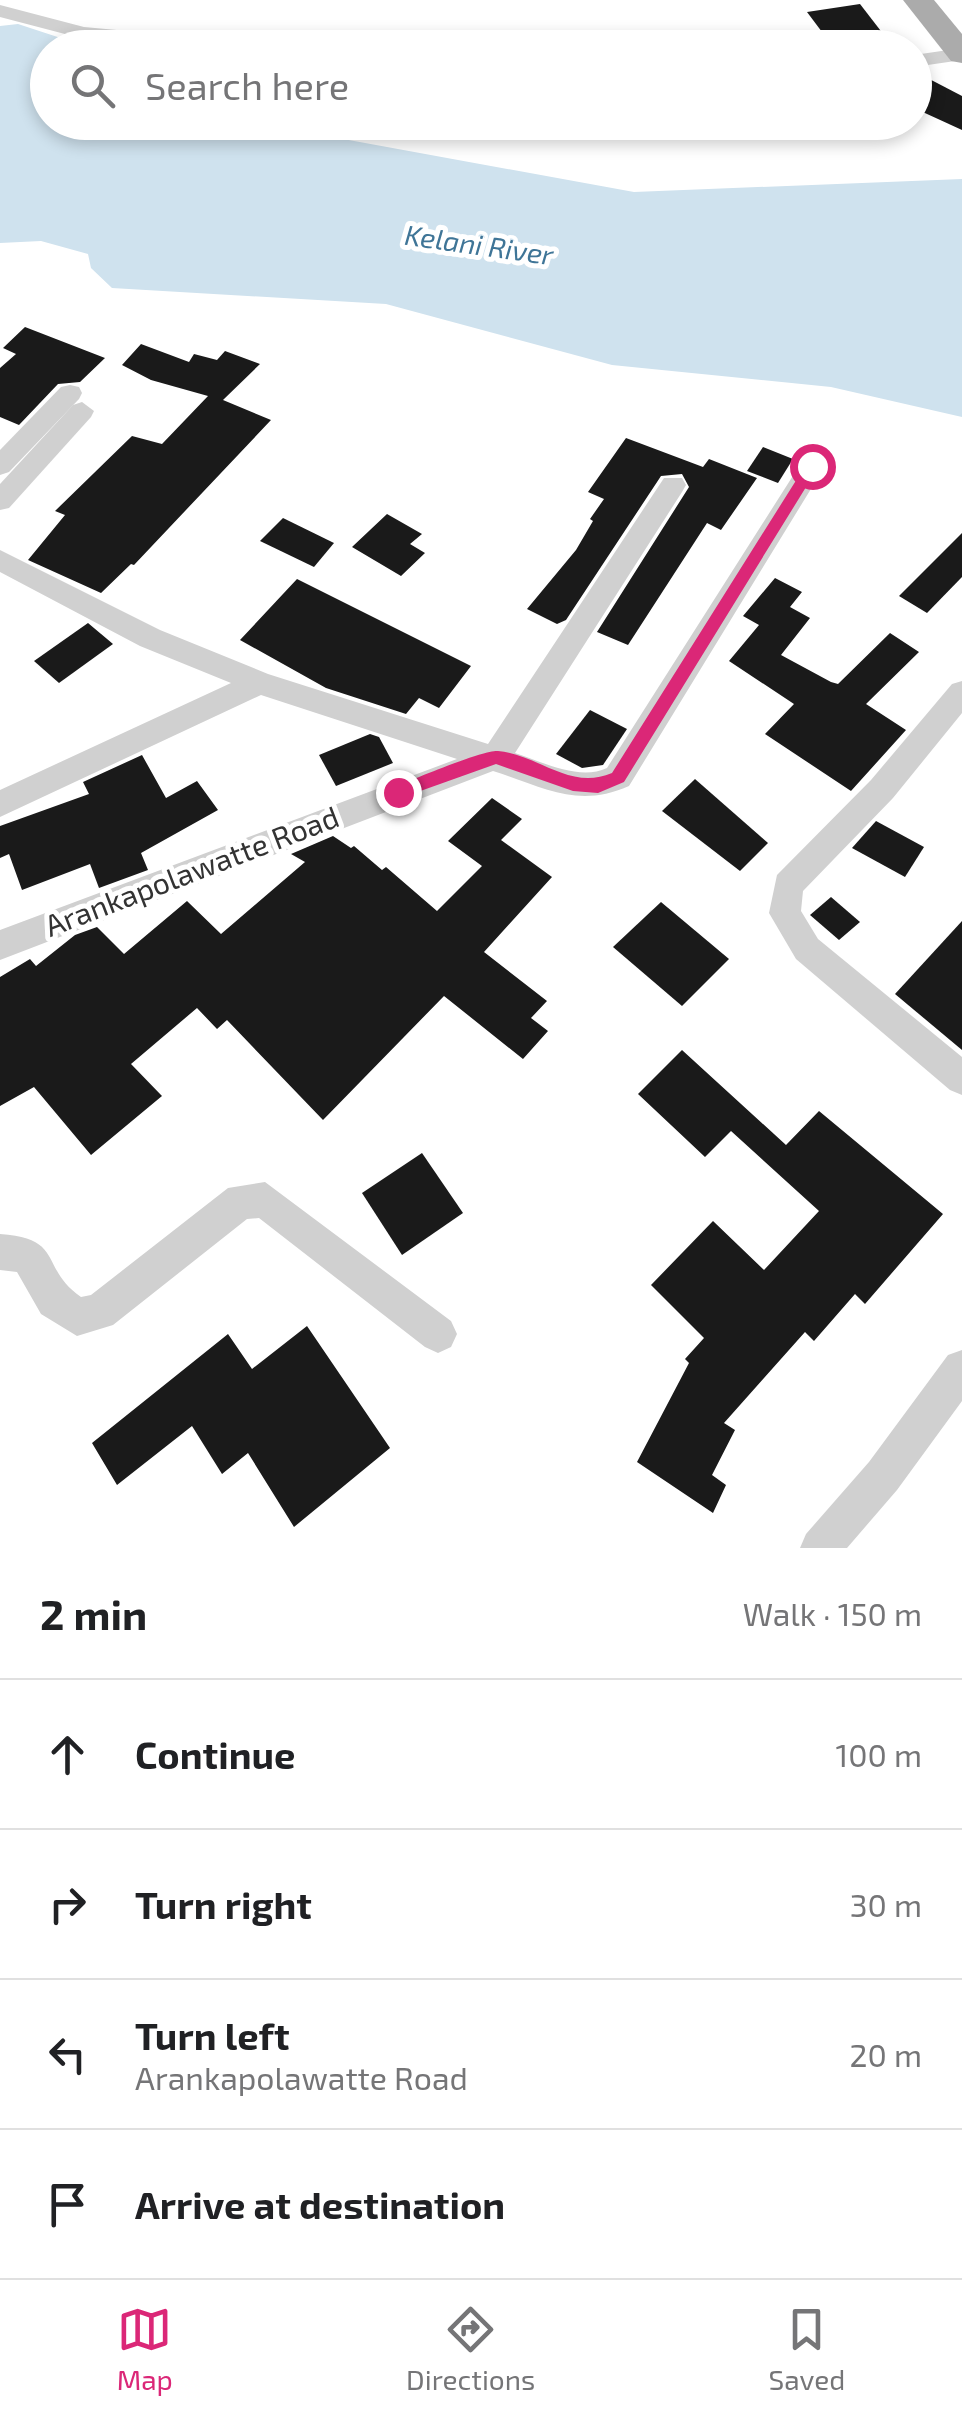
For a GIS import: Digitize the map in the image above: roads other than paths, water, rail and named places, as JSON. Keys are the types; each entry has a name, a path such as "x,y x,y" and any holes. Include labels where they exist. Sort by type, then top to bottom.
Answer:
{"main road":[{"path":"918,0 962,54"}],"street":[{"path":"0,12 76,30"},
{"path":"932,58 962,54"},
{"path":"0,466 76,402 0,501"},
{"path":"0,560 150,638 259,683 573,784 598,786 618,778 812,466"},
{"path":"496,757 674,485"},
{"path":"0,804 259,683"},
{"path":"962,692 882,788 788,885 785,913 808,950 962,1080"},
{"name":"Arankapolawatte Road","path":"0,945 496,757"},
{"path":"0,1252 28,1254 54,1301 77,1317 100,1312 241,1201 265,1200 438,1334"},
{"path":"820,1548 883,1476 962,1369"}],"water":[{"name":"Kelani River","path":"18,24 36,30 30,30 30,140 349,140 634,192 962,179 962,417 831,387 612,365 386,304 112,288 91,268 88,254 41,241 0,243 0,26"}]}
